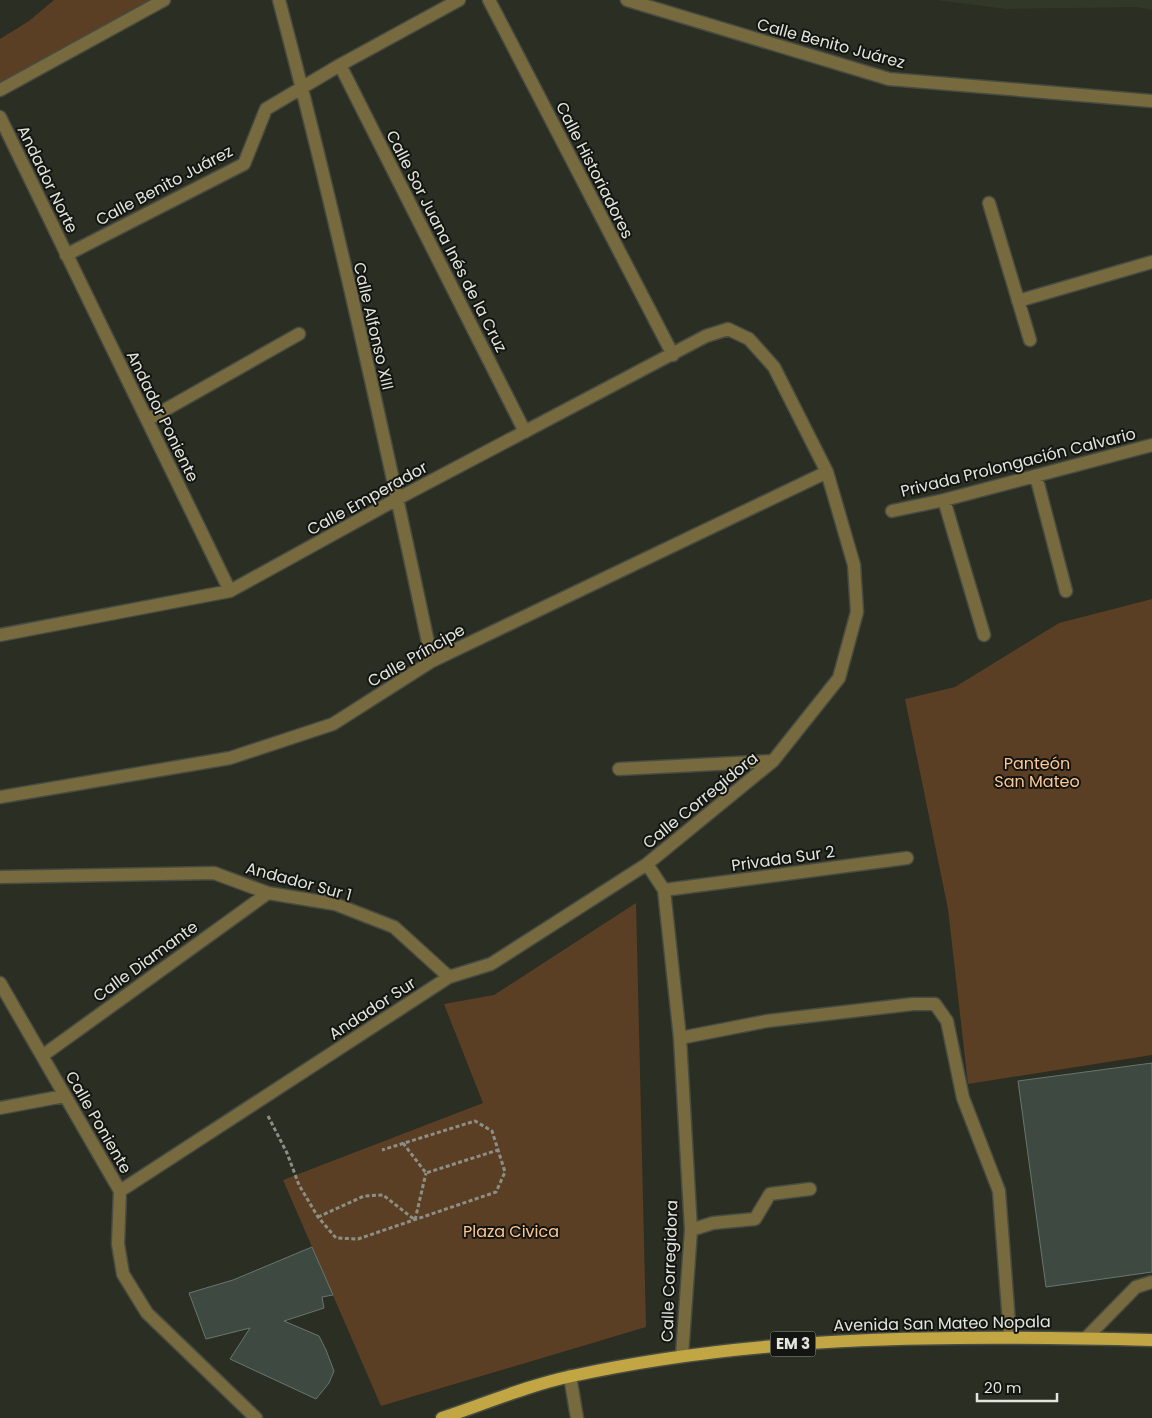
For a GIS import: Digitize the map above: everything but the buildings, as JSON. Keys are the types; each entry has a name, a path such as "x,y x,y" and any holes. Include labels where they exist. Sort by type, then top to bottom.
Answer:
{"main road":[{"name":"Avenida San Mateo Nopala","path":"442,1418 570,1376 682,1354 834,1340 1010,1336 1152,1340"}],"street":[{"path":"0,90 164,0"},
{"name":"Calle Alfonso XIII","path":"279,0 302,88 398,499 432,661"},
{"name":"Calle Benito Juárez","path":"66,255 244,164 266,109 340,65 458,0"},
{"name":"Calle Historiadores","path":"489,0 673,355"},
{"name":"Calle Benito Juárez","path":"626,0 889,79 1152,101"},
{"name":"Calle Sor Juana Inés de la Cruz","path":"340,65 525,432"},
{"name":"Andador Norte","path":"0,117 66,255"},
{"path":"989,203 1030,340"},
{"name":"Andador Poniente","path":"66,255 230,591"},
{"path":"1018,301 1152,262"},
{"name":"Calle Emperador","path":"0,635 230,591 398,499 706,336 728,330"},
{"name":"Calle Corregidora","path":"682,1354 691,1230 680,1038 664,890 647,864 773,761 839,678 857,612 854,566 827,472 774,367 749,339 728,330"},
{"path":"147,420 299,334"},
{"name":"Privada Prolongación Calvario","path":"892,511 944,500 1152,445"},
{"name":"Calle Príncipe","path":"0,797 230,758 333,724 432,661 827,472"},
{"path":"1036,476 1066,591"},
{"path":"944,500 984,635"},
{"path":"619,769 773,761"},
{"name":"Privada Sur 2","path":"664,890 907,858"},
{"name":"Andador Sur","path":"120,1191 449,978 491,964 647,864"},
{"name":"Andador Sur 1","path":"0,877 214,873 268,893 335,904 394,927 449,978"},
{"name":"Calle Diamante","path":"42,1056 268,893"},
{"name":"Calle Poniente","path":"0,983 5,995 120,1191 118,1244 123,1274 147,1313 256,1418"},
{"path":"680,1038 767,1021 913,1004 935,1004 947,1021 962,1098 999,1191 1010,1336"},
{"path":"0,1108 64,1096"},
{"path":"691,1230 713,1223 755,1219 770,1194 810,1188"},
{"path":"1086,1338 1136,1287 1152,1282"},
{"path":"570,1376 577,1418"}],"path":[{"path":"260,1100 287,1153 298,1185 318,1217 336,1238 358,1239 496,1192 505,1172 492,1131 475,1121 382,1150"},
{"path":"403,1143 426,1173"},
{"path":"426,1173 498,1150"},
{"path":"415,1220 426,1173"},
{"path":"318,1217 364,1196 383,1195 415,1220"}],"shaded area":[{"path":"936,0 1152,0 1152,10 1137,7 1006,9"}],"green space":[{"path":"54,0 151,0 0,82 0,39 29,21"},
{"name":"Panteón San Mateo","path":"1152,599 1152,1055 968,1084 948,909 905,699 955,687 1059,623"},
{"name":"Plaza Civica","path":"636,903 646,1327 381,1406 283,1180 483,1103 444,1004 494,995"}]}
